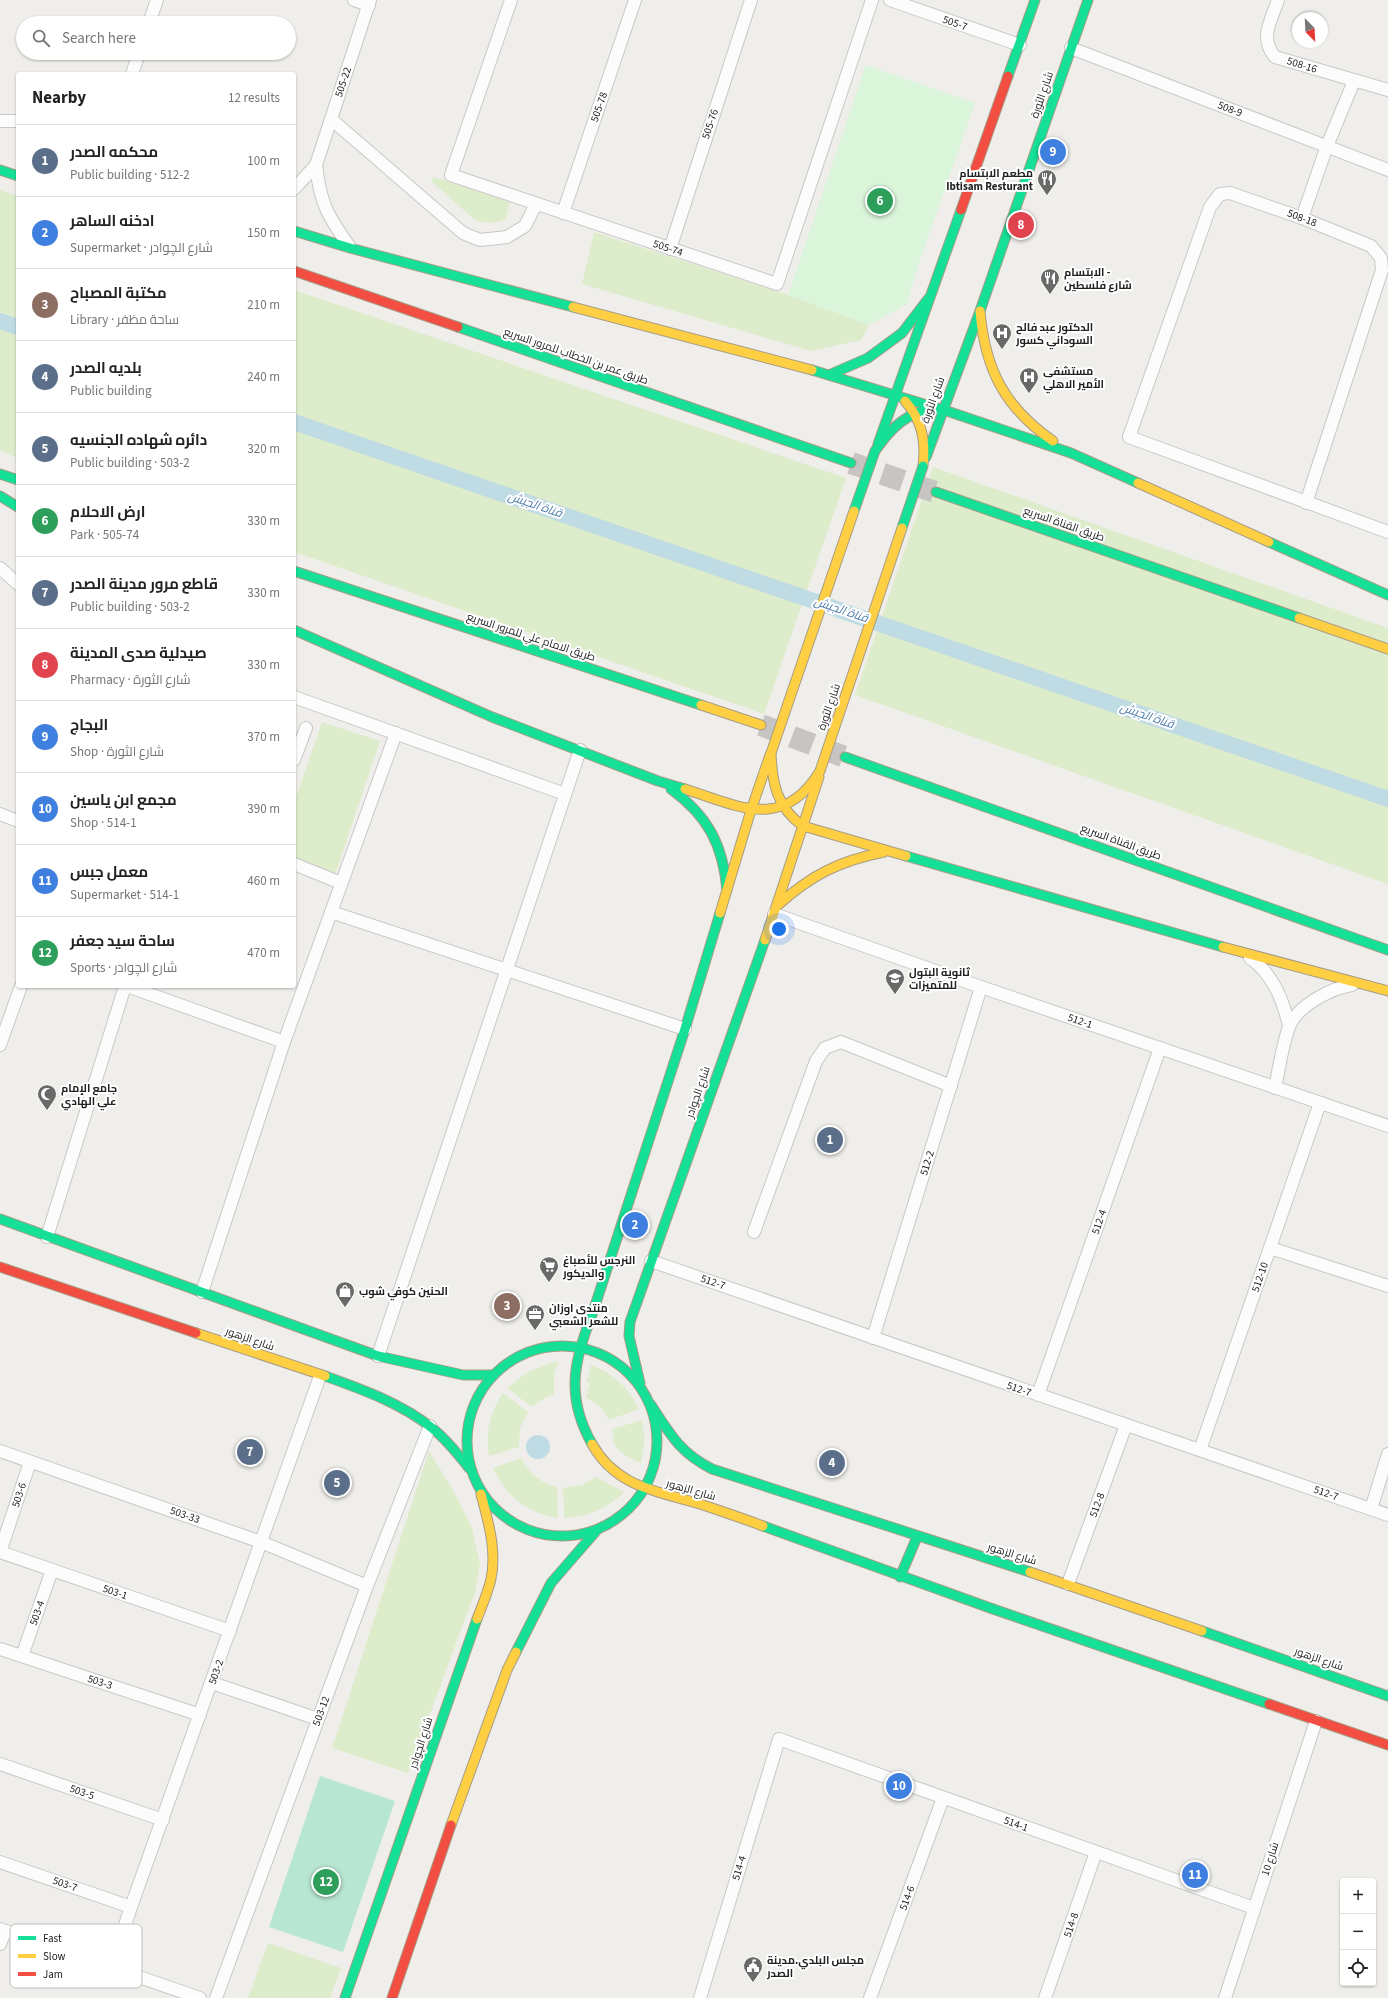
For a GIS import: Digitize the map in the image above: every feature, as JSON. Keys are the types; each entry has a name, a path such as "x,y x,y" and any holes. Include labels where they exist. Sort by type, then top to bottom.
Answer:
{"main road":[{"path":"580,1346 592,1315 685,1029 757,793 875,451 1035,0"},
{"name":"شارع الثورة","path":"808,810 942,409 980,311 1088,0"},
{"path":"0,170 16,175"},
{"path":"296,232 350,248 829,375 942,409 1071,453 1388,595"},
{"name":"طريق عمر بن الخطاب للمرور السريع","path":"296,272 851,463"},
{"path":"829,375 868,358 902,332 928,300"},
{"path":"980,311 984,346 997,379 1008,397 1016,409 1041,434 1071,453"},
{"path":"895,395 904,399 914,413 924,443 923,466"},
{"path":"875,451 886,435 914,413 924,409 942,409"},
{"path":"0,474 16,479"},
{"name":"طريق القناة السريع","path":"936,492 1388,648"},
{"path":"0,496 16,505"},
{"name":"طريق الامام علي للمرور السريع","path":"296,572 760,725"},
{"path":"296,631 492,717 658,781 752,810 765,811 807,790 814,783 820,772"},
{"path":"771,753 773,783 794,821 803,826 1242,952 1388,991"},
{"name":"طريق القناة السريع","path":"845,757 1388,950"},
{"path":"658,781 686,800 708,826 722,857 727,890"},
{"name":"شارع الچوادر","path":"640,1384 629,1336 630,1322 775,910 808,810"},
{"path":"775,910 800,884 828,868 857,856 889,851"},
{"path":"0,1219 378,1356 463,1374 492,1375"},
{"name":"شارع الزهور","path":"0,1267 320,1376 357,1387 400,1408 430,1426 453,1447 470,1470"},
{"path":"548,1346 580,1346 603,1354 623,1366 640,1384 651,1405 658,1434 656,1463 644,1490 632,1507 616,1520 597,1530 565,1536 532,1532 504,1517 481,1492 470,1470 466,1445 469,1419 477,1395 492,1375 518,1356 548,1346"},
{"name":"شارع الزهور","path":"580,1346 575,1368 574,1389 577,1410 584,1431 595,1450 609,1466 625,1480 644,1490 680,1498 752,1522 900,1577 1388,1746"},
{"name":"شارع الزهور","path":"651,1405 678,1444 694,1460 712,1469 916,1537 1068,1584 1388,1696"},
{"name":"شارع الچوادر","path":"345,1998 412,1810 491,1579 494,1560 492,1540 481,1492"},
{"path":"392,1998 450,1827 507,1670 551,1583 597,1530"},
{"path":"900,1577 916,1537"}],"street":[{"path":"151,16 157,0"},
{"path":"354,0 370,3"},
{"name":"505-74","path":"511,0 451,176 777,284 872,0"},
{"name":"505-78","path":"563,213 635,0"},
{"name":"505-76","path":"670,248 751,0"},
{"name":"505-7","path":"890,0 1020,45"},
{"name":"508-16","path":"1278,0 1266,36 1268,48 1275,56 1388,90"},
{"name":"505-22","path":"296,187 316,165 370,3"},
{"name":"508-9","path":"1071,48 1388,170"},
{"path":"133,72 137,60"},
{"path":"1302,218 1327,146 1354,81"},
{"path":"331,119 463,233 480,240 506,237 524,226 536,204"},
{"path":"0,121 16,121"},
{"name":"505-22","path":"316,165 319,191 323,204 350,248"},
{"name":"508-18","path":"1230,193 1302,218 1371,246 1381,258 1382,270 1306,503 1129,437 1210,207 1220,194 1230,193"},
{"path":"1306,503 1388,532"},
{"path":"0,568 16,582"},
{"path":"296,698 565,794"},
{"path":"296,755 306,728"},
{"path":"202,1292 284,1042 396,733"},
{"path":"378,1356 580,750"},
{"path":"0,814 16,820"},
{"path":"296,865 341,883"},
{"name":"512-1","path":"775,910 982,987 1388,1126"},
{"path":"331,912 685,1029"},
{"path":"1242,952 1265,971 1274,983 1281,997 1290,1026"},
{"path":"1275,1088 1290,1026 1308,1005 1319,997 1345,986 1358,983"},
{"name":"512-2","path":"873,1338 982,987"},
{"path":"0,1045 20,988"},
{"path":"47,1237 125,988"},
{"path":"132,988 284,1042"},
{"path":"754,1232 816,1061 825,1048 841,1042 951,1086"},
{"name":"512-4","path":"1038,1395 1160,1048"},
{"name":"512-10","path":"1200,1450 1320,1103"},
{"path":"1270,1248 1388,1286"},
{"name":"512-7","path":"651,1261 1388,1515"},
{"name":"503-2","path":"125,1924 320,1376"},
{"name":"512-8","path":"1068,1584 1126,1425"},
{"name":"503-12","path":"216,1998 367,1586 430,1426"},
{"name":"503-33","path":"0,1451 261,1542 367,1586"},
{"path":"1371,1509 1388,1454"},
{"name":"503-6","path":"0,1552 30,1462"},
{"name":"503-1","path":"0,1552 230,1632"},
{"name":"503-4","path":"22,1656 52,1570"},
{"name":"503-3","path":"0,1649 200,1715"},
{"path":"212,1683 318,1719"},
{"name":"شارع 10","path":"1225,1998 1316,1721"},
{"name":"514-1","path":"779,1739 1254,1908"},
{"name":"514-4","path":"700,1998 779,1739"},
{"name":"503-5","path":"0,1764 163,1820"},
{"name":"514-6","path":"870,1998 944,1798"},
{"name":"514-8","path":"1045,1998 1096,1852"},
{"name":"503-7","path":"0,1862 131,1907"},
{"path":"0,1944 2,1930"},
{"path":"142,1978 200,1998"}],"green space":[{"path":"866,65 975,103 918,266 907,304 869,325 788,295"},
{"path":"433,177 510,201 506,218 501,221 489,223 476,221 431,181"},
{"path":"0,190 16,195 16,457 0,451"},
{"path":"594,232 788,295 869,325 861,340 811,351 582,284"},
{"path":"296,291 846,478 764,714 296,553"},
{"path":"933,467 1388,628 1388,884 855,695"},
{"path":"322,722 380,741 335,875 296,862 296,797"},
{"path":"558,1361 554,1376 554,1394 543,1399 532,1407 507,1388 529,1371"},
{"path":"591,1365 613,1376 630,1394 639,1409 609,1420 600,1407 586,1397 590,1383 586,1382"},
{"path":"503,1393 528,1412 520,1428 519,1447 489,1456 488,1431 492,1415"},
{"path":"642,1420 645,1439 641,1463 633,1460 618,1449 614,1442 612,1429"},
{"path":"429,1451 453,1490 472,1528 480,1564 475,1592 408,1773 332,1748"},
{"path":"521,1458 531,1473 545,1483 557,1487 558,1518 537,1512 519,1502 504,1487 498,1478 493,1468"},
{"path":"596,1477 624,1492 611,1503 596,1511 581,1516 564,1518 563,1488 584,1484"},
{"path":"320,1776 395,1801 343,1952 269,1927"},
{"path":"268,1943 341,1968 330,1998 248,1998"}],"water":[{"path":"538,1435 547,1438 550,1447 547,1456 538,1459 529,1456 526,1447 529,1438"}],"waterway":[{"name":"قناة الجيش","path":"0,321 16,326"},
{"name":"قناة الجيش","path":"296,423 1388,799"}],"tunnel":[{"path":"851,463 935,492"},
{"path":"761,725 845,757"}],"traffic: fast":[{"path":"1008,76 1035,0"},
{"path":"926,457 980,311 1088,0"},
{"path":"0,170 16,175"},
{"path":"878,444 961,210"},
{"path":"296,232 350,248 573,307"},
{"path":"829,375 868,358 902,333 928,299"},
{"path":"458,327 851,463"},
{"path":"812,370 950,412 1071,453 1138,483"},
{"path":"875,451 887,435 901,422 917,413 937,409"},
{"path":"854,511 875,451"},
{"path":"902,528 923,466"},
{"path":"0,474 16,479"},
{"path":"936,492 1299,618"},
{"path":"0,496 16,506"},
{"path":"1269,542 1388,595"},
{"path":"296,572 701,705"},
{"path":"296,631 492,717 658,781 685,789"},
{"path":"845,757 1388,950"},
{"path":"671,789 695,810 711,833 722,859 727,890"},
{"path":"906,856 1223,947"},
{"path":"592,1444 578,1411 575,1380 580,1349 685,1029 720,913"},
{"path":"640,1383 629,1336 630,1322 765,940"},
{"path":"0,1219 378,1356 463,1375 492,1375"},
{"path":"553,1346 571,1346 590,1350 607,1357 622,1367 636,1381 646,1396 653,1413 657,1432 657,1441 657,1450 653,1469 646,1486 636,1501 622,1515 607,1525 590,1532 571,1536 553,1536 534,1532 517,1525 502,1515 488,1501 478,1486 471,1469 467,1450 467,1432 471,1413 478,1396 488,1381 502,1367 517,1357 534,1350 553,1346"},
{"path":"325,1376 353,1386 394,1404 420,1419 442,1437 469,1468"},
{"path":"651,1405 677,1442 701,1463 712,1469 1030,1572"},
{"path":"763,1526 993,1609 1269,1704"},
{"path":"516,1652 551,1583 597,1530"},
{"path":"900,1577 917,1537"},
{"path":"345,1998 477,1619"},
{"path":"1202,1631 1388,1696"}],"traffic: slow":[{"path":"573,307 812,370"},
{"path":"980,311 987,351 992,369 1000,385 1022,414 1036,428 1053,441"},
{"path":"905,401 911,408 922,431 924,448 923,466"},
{"path":"1138,483 1269,542"},
{"path":"771,753 854,511"},
{"path":"820,771 902,528"},
{"path":"1299,618 1388,649"},
{"path":"701,705 761,725"},
{"path":"771,753 773,775 778,794 787,811 803,826 906,856"},
{"path":"720,913 751,810 770,755"},
{"path":"685,789 741,807 758,809 775,808 791,802 806,790 820,771"},
{"path":"765,940 819,777"},
{"path":"777,906 802,886 826,871 853,860 884,852"},
{"path":"1223,947 1388,991"},
{"path":"196,1333 325,1376"},
{"path":"592,1444 613,1470 639,1485 653,1491 700,1504 763,1526"},
{"path":"477,1619 490,1584 493,1568 491,1536 481,1494"},
{"path":"1030,1572 1202,1631"},
{"path":"451,1825 507,1670 516,1652"}],"traffic: jam":[{"path":"961,210 1008,76"},
{"path":"296,272 458,327"},
{"path":"0,1267 196,1333"},
{"path":"1269,1704 1388,1745"},
{"path":"392,1998 451,1825"}],"place":[{"name":"البجاج","path":"1053,152"},
{"name":"مطعم الابتسام Ibtisam Resturant","path":"1047,196"},
{"name":"ارض الاحلام","path":"880,201"},
{"name":"صيدلية صدى المدينة","path":"1021,225"},
{"name":"الابتسام - شارع فلسطين","path":"1050,295"},
{"name":"الدكتور عبد فالح السوداني كسور","path":"1002,350"},
{"name":"مستشفى الأمير الاهلي","path":"1029,394"},
{"name":"ثانوية البتول للمتميزات","path":"895,995"},
{"name":"جامع الإمام علي الهادي","path":"47,1111"},
{"name":"محكمه الصدر","path":"830,1140"},
{"name":"ادخنه الساهر","path":"635,1225"},
{"name":"النرجس للأصباغ والديكور","path":"549,1283"},
{"name":"مكتبة المصباح","path":"507,1306"},
{"name":"الحنين كوفي شوب","path":"345,1308"},
{"name":"منتدى اوزان للشعر الشعبي","path":"535,1331"},
{"name":"قاطع مرور مدينة الصدر","path":"250,1452"},
{"name":"بلديه الصدر","path":"832,1463"},
{"name":"دائره شهاده الجنسيه","path":"337,1483"},
{"name":"مجمع ابن ياسين","path":"899,1786"},
{"name":"معمل جبس","path":"1195,1875"},
{"name":"ساحة سيد جعفر","path":"326,1882"},
{"name":"مجلس البلدي.مدينة الصدر","path":"753,1983"}]}
